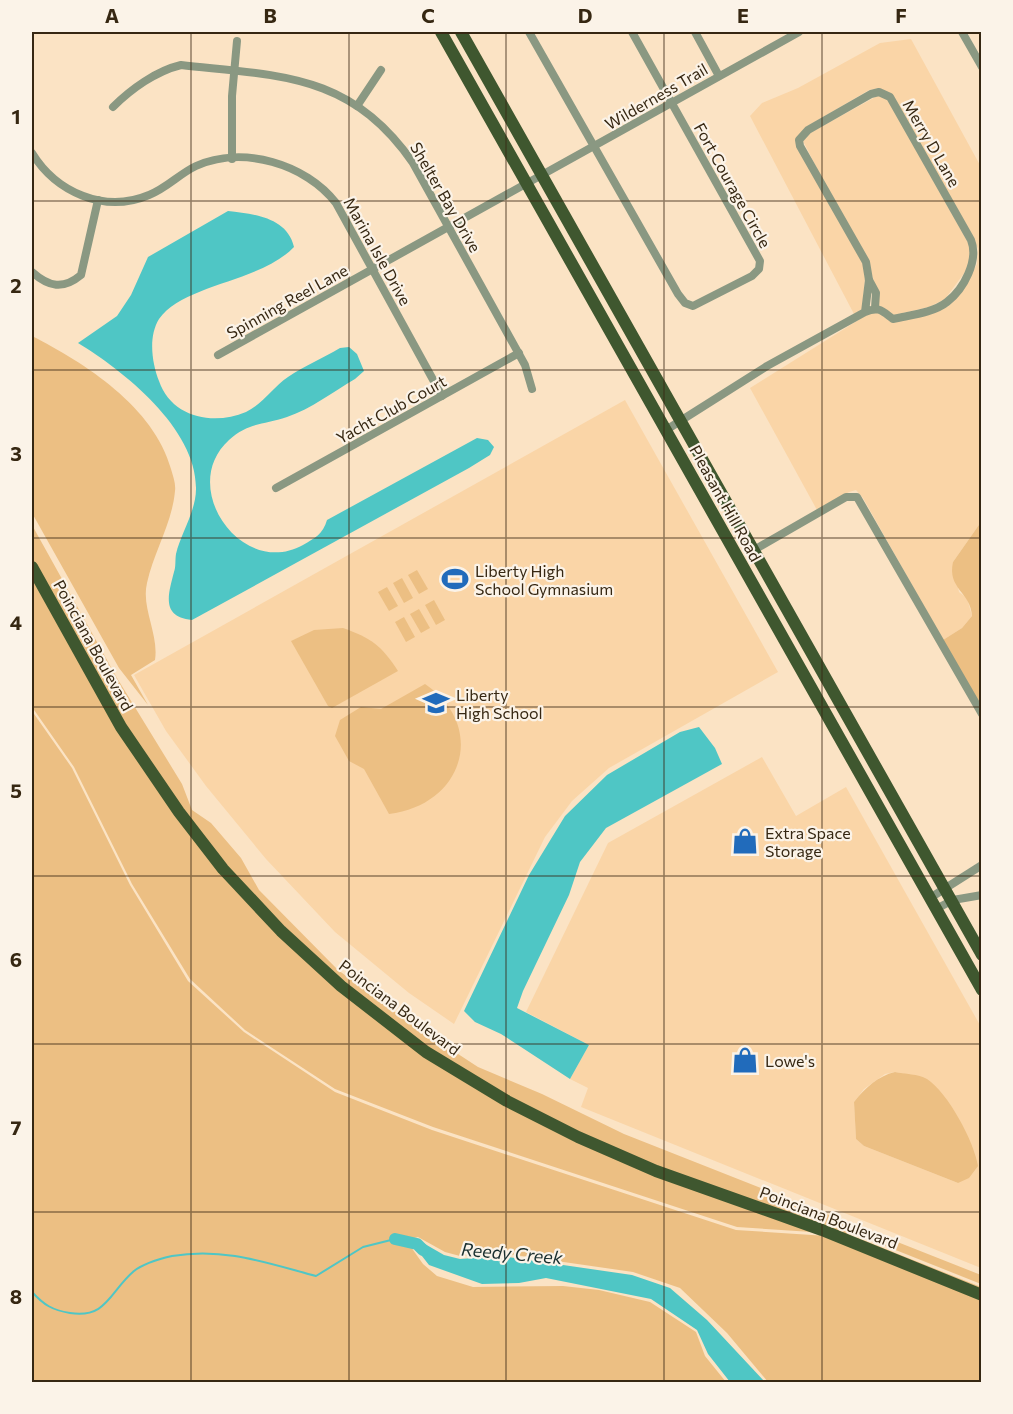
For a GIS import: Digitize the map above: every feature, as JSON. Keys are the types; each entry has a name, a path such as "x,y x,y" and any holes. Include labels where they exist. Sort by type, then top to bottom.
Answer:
{"main road":[{"name":"Pleasant Hill Road","path":"441,32 981,990"},
{"name":"Pleasant Hill Road","path":"461,32 953,900 981,955"},
{"path":"723,531 740,544 754,550"},
{"name":"Poinciana Boulevard","path":"32,567 121,727 179,812 223,869 281,931 341,986 426,1052 507,1101 656,1171 822,1230 981,1295"}],"street":[{"path":"529,32 594,147"},
{"path":"632,32 672,102"},
{"path":"695,32 719,76"},
{"name":"Wilderness Trail","path":"527,185 799,32"},
{"path":"966,33 981,67"},
{"path":"232,159 237,41"},
{"name":"Shelter Bay Drive","path":"113,107 127,93 173,67 181,65 297,79 322,87 357,106 398,141 519,353 532,389"},
{"path":"357,106 381,70"},
{"name":"Merry D Lane","path":"865,312 869,280 866,262 800,146 800,140 808,130 871,93 879,92 890,97 974,248 974,262 947,302 930,310 893,319 882,309 875,308 876,293 869,280"},
{"name":"Fort Courage Circle","path":"594,147 685,303 693,306 701,304 752,276 759,269 760,261 756,251 672,102"},
{"name":"Marina Isle Drive","path":"32,153 60,185 82,196 98,200 120,202 148,196 198,165 232,159 283,165 315,180 336,203 442,396"},
{"name":"Spinning Reel Lane","path":"219,355 527,185"},
{"path":"32,272 41,280 57,286 66,285 81,275 98,200"},
{"path":"666,430 767,366 875,308"},
{"name":"Yacht Club Court","path":"276,488 519,353"},
{"path":"754,550 846,497 857,497 981,714"},
{"path":"933,904 945,887 981,865"},
{"path":"933,904 981,895"}],"shaded area":[{"path":"911,39 981,167 981,522 953,562 959,592 967,598 972,616 962,628 943,640 863,498 856,490 817,510 750,388 868,314 880,312 886,318 931,313 949,306 962,290 977,264 978,249 974,238 893,96 879,88 869,90 806,127 797,138 863,264 865,278 862,309 854,314 750,116 762,103 798,88 880,43"},
{"path":"879,95 888,100 971,248 970,261 965,272 945,299 929,307 894,315 878,305 873,278 803,141 810,133"},
{"path":"32,336 74,359 115,389 134,407 150,426 171,469 175,486 173,503 150,571 146,592 146,602 155,641 155,660 131,675 148,705 119,668 32,513"},
{"name":"Liberty High School","path":"625,400 778,672 609,768 572,801 545,837 454,1024 409,993 335,932 266,859 206,786 166,731 134,675"},
{"path":"981,522 981,707 943,640 962,628 972,616 968,601 956,585 952,571 953,562"},
{"path":"32,525 117,678 182,784 192,810 211,823 241,858 259,890 338,970 406,1020 478,1067 542,1094 624,1134 981,1275 981,1284 858,1235 737,1227 433,1127 335,1089 245,1030 190,979 132,884 74,767 32,707"},
{"path":"417,570 428,589 419,594 408,575"},
{"path":"402,578 413,598 404,603 393,583"},
{"path":"387,587 398,606 389,611 378,592"},
{"path":"434,600 445,620 436,625 425,605"},
{"path":"419,609 430,628 421,633 410,614"},
{"path":"404,617 415,637 406,642 395,622"},
{"path":"343,628 375,644 398,671 332,708 328,706 291,641 314,630"},
{"path":"425,684 445,702 456,721 461,742 458,762 450,780 435,796 414,808 389,814 364,769 349,761 335,736 340,720 361,707 381,709"},
{"path":"32,711 72,768 130,885 188,981 244,1032 335,1092 432,1130 736,1230 858,1238 981,1287 981,1382 768,1382 727,1333 680,1288 633,1272 501,1253 460,1256 445,1252 418,1237 406,1240 423,1264 437,1276 473,1287 563,1286 599,1290 650,1302 696,1332 705,1356 726,1382 32,1382"},
{"path":"762,757 796,816 846,787 981,1027 981,1268 581,1107 588,1088 570,1079 589,1045 526,1012 608,843","holes":["895,1072 924,1078 958,1183 864,1146 856,1139 854,1102 864,1089 885,1074"]},
{"path":"895,1072 927,1079 951,1106 966,1131 976,1156 978,1166 969,1178 958,1183 864,1146 856,1139 854,1102 872,1083"}],"water":[{"path":"228,211 258,216 277,223 290,237 294,247 280,259 262,268 186,298 170,307 159,319 152,342 154,366 165,393 173,403 183,410 207,418 233,416 246,412 258,405 288,377 340,348 349,347 357,354 364,371 355,379 305,409 287,417 250,427 229,440 215,459 210,481 213,503 224,523 239,539 258,550 280,552 303,545 321,532 327,520 477,438 488,440 494,447 490,455 469,468 192,620 175,614 169,604 176,554 191,514 196,489 193,467 184,445 155,404 116,369 78,343 117,316 131,295 148,257"},
{"path":"699,727 715,748 722,764 606,828 580,862 569,895 523,991 517,1008 589,1045 570,1079 501,1034 475,1022 464,1011 529,875 565,816 607,775 680,732"},
{"path":"418,1240 444,1255 460,1259 501,1256 632,1275 670,1288 707,1320 765,1382 730,1382 708,1354 697,1330 651,1299 546,1278 519,1283 482,1284 429,1265 411,1242"}],"waterway":[{"name":"Reedy Creek","path":"32,1292 53,1308 82,1314 100,1308 138,1268 167,1257 191,1254 227,1255 316,1276 363,1247 395,1239"},
{"name":"Reedy Creek","path":"395,1239 417,1244 423,1250"}],"place":[{"name":"Liberty High School Gymnasium","path":"455,579"},
{"name":"Liberty High School","path":"436,703"},
{"name":"Extra Space Storage","path":"745,841"},
{"name":"Lowe's","path":"745,1060"}]}
